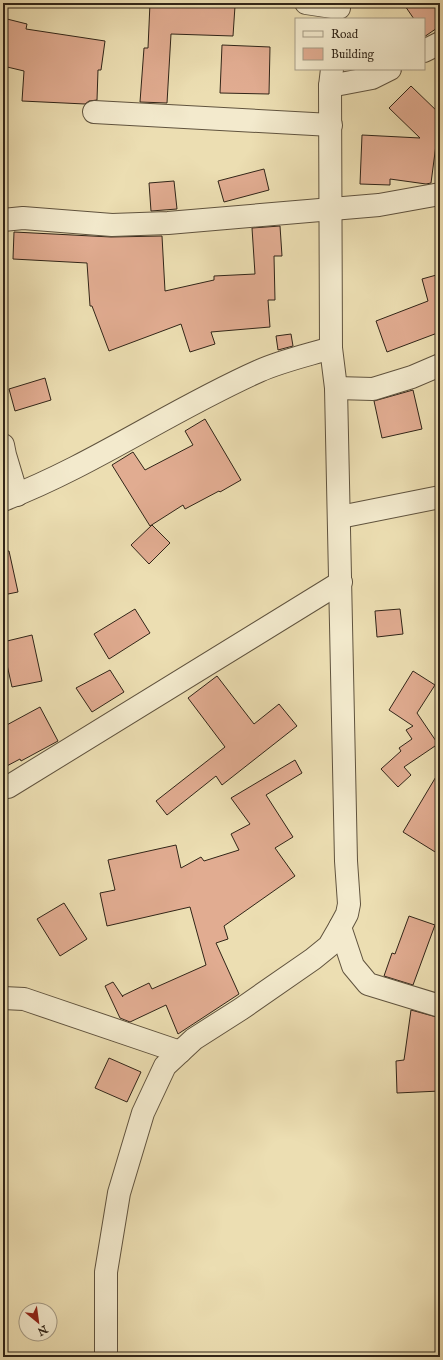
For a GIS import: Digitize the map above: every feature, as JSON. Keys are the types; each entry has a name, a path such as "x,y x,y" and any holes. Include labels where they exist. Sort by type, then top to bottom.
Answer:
{"street":[{"path":"306,3 339,10"},
{"path":"425,51 440,43"},
{"path":"106,1357 106,1272 119,1193 143,1113 165,1066 194,1039 241,1009 313,959 329,946 347,914 349,904 346,861 340,517 336,388 331,348 331,78 372,78 388,70"},
{"path":"94,112 330,125"},
{"path":"3,220 23,218 112,225 168,223 379,204 440,194"},
{"path":"3,445 10,498 87,462 187,406 260,370 331,348"},
{"path":"336,388 373,389 412,377 440,365"},
{"path":"340,517 440,497"},
{"path":"8,787 341,582"},
{"path":"340,927 353,966 368,984 440,1006"},
{"path":"3,998 24,999 180,1052"}],"building":[{"path":"150,3 235,6 233,36 171,34 167,103 140,102 144,48 148,48"},
{"path":"403,3 440,3 440,26 425,36 425,18 413,18"},
{"path":"3,18 27,24 26,29 105,41 101,70 98,70 97,100 89,101 85,104 22,101 24,71 3,66"},
{"path":"222,45 270,47 269,94 220,93"},
{"path":"411,86 440,114 431,183 426,184 390,179 390,185 360,184 362,135 420,138 389,108"},
{"path":"264,169 269,190 224,202 218,181"},
{"path":"174,181 177,209 151,211 149,183"},
{"path":"280,226 282,256 274,256 275,300 268,300 270,327 211,332 215,344 190,352 181,324 109,351 92,306 90,306 87,263 13,259 14,232 111,237 162,236 165,291 214,280 214,276 255,274 252,228"},
{"path":"440,274 440,332 387,352 376,321 428,301 422,279"},
{"path":"291,334 293,346 278,350 276,336"},
{"path":"45,378 51,400 15,411 9,389"},
{"path":"413,390 422,429 382,438 374,401"},
{"path":"205,419 241,480 185,509 183,505 150,526 112,465 133,452 145,470 193,445 185,431"},
{"path":"152,525 170,543 149,564 131,545"},
{"path":"3,551 9,551 18,592 3,595"},
{"path":"135,609 150,633 109,659 94,634"},
{"path":"400,609 403,634 377,637 375,611"},
{"path":"32,635 42,681 12,687 3,642"},
{"path":"110,670 124,692 92,712 76,688"},
{"path":"413,671 435,685 417,713 438,744 404,767 411,775 398,787 381,769 401,751 399,748 412,739 406,730 413,726 389,710"},
{"path":"217,676 254,724 279,704 297,726 222,785 216,776 167,815 156,801 225,747 188,698"},
{"path":"40,707 58,741 21,761 20,759 3,768 3,727"},
{"path":"295,760 302,773 266,795 293,837 275,848 295,876 224,926 228,939 216,943 239,994 178,1034 166,1005 130,1022 120,1018 105,986 113,982 122,996 149,983 152,989 206,965 190,907 107,926 100,893 115,890 108,860 176,845 181,868 201,857 204,861 239,850 231,834 250,824 231,798"},
{"path":"440,770 440,855 403,832"},
{"path":"64,903 87,939 60,956 37,919"},
{"path":"409,916 435,925 413,985 384,976 392,953 395,954"},
{"path":"411,1010 440,1018 440,1091 397,1093 396,1061 404,1060"},
{"path":"109,1058 141,1072 127,1102 95,1088"}]}
